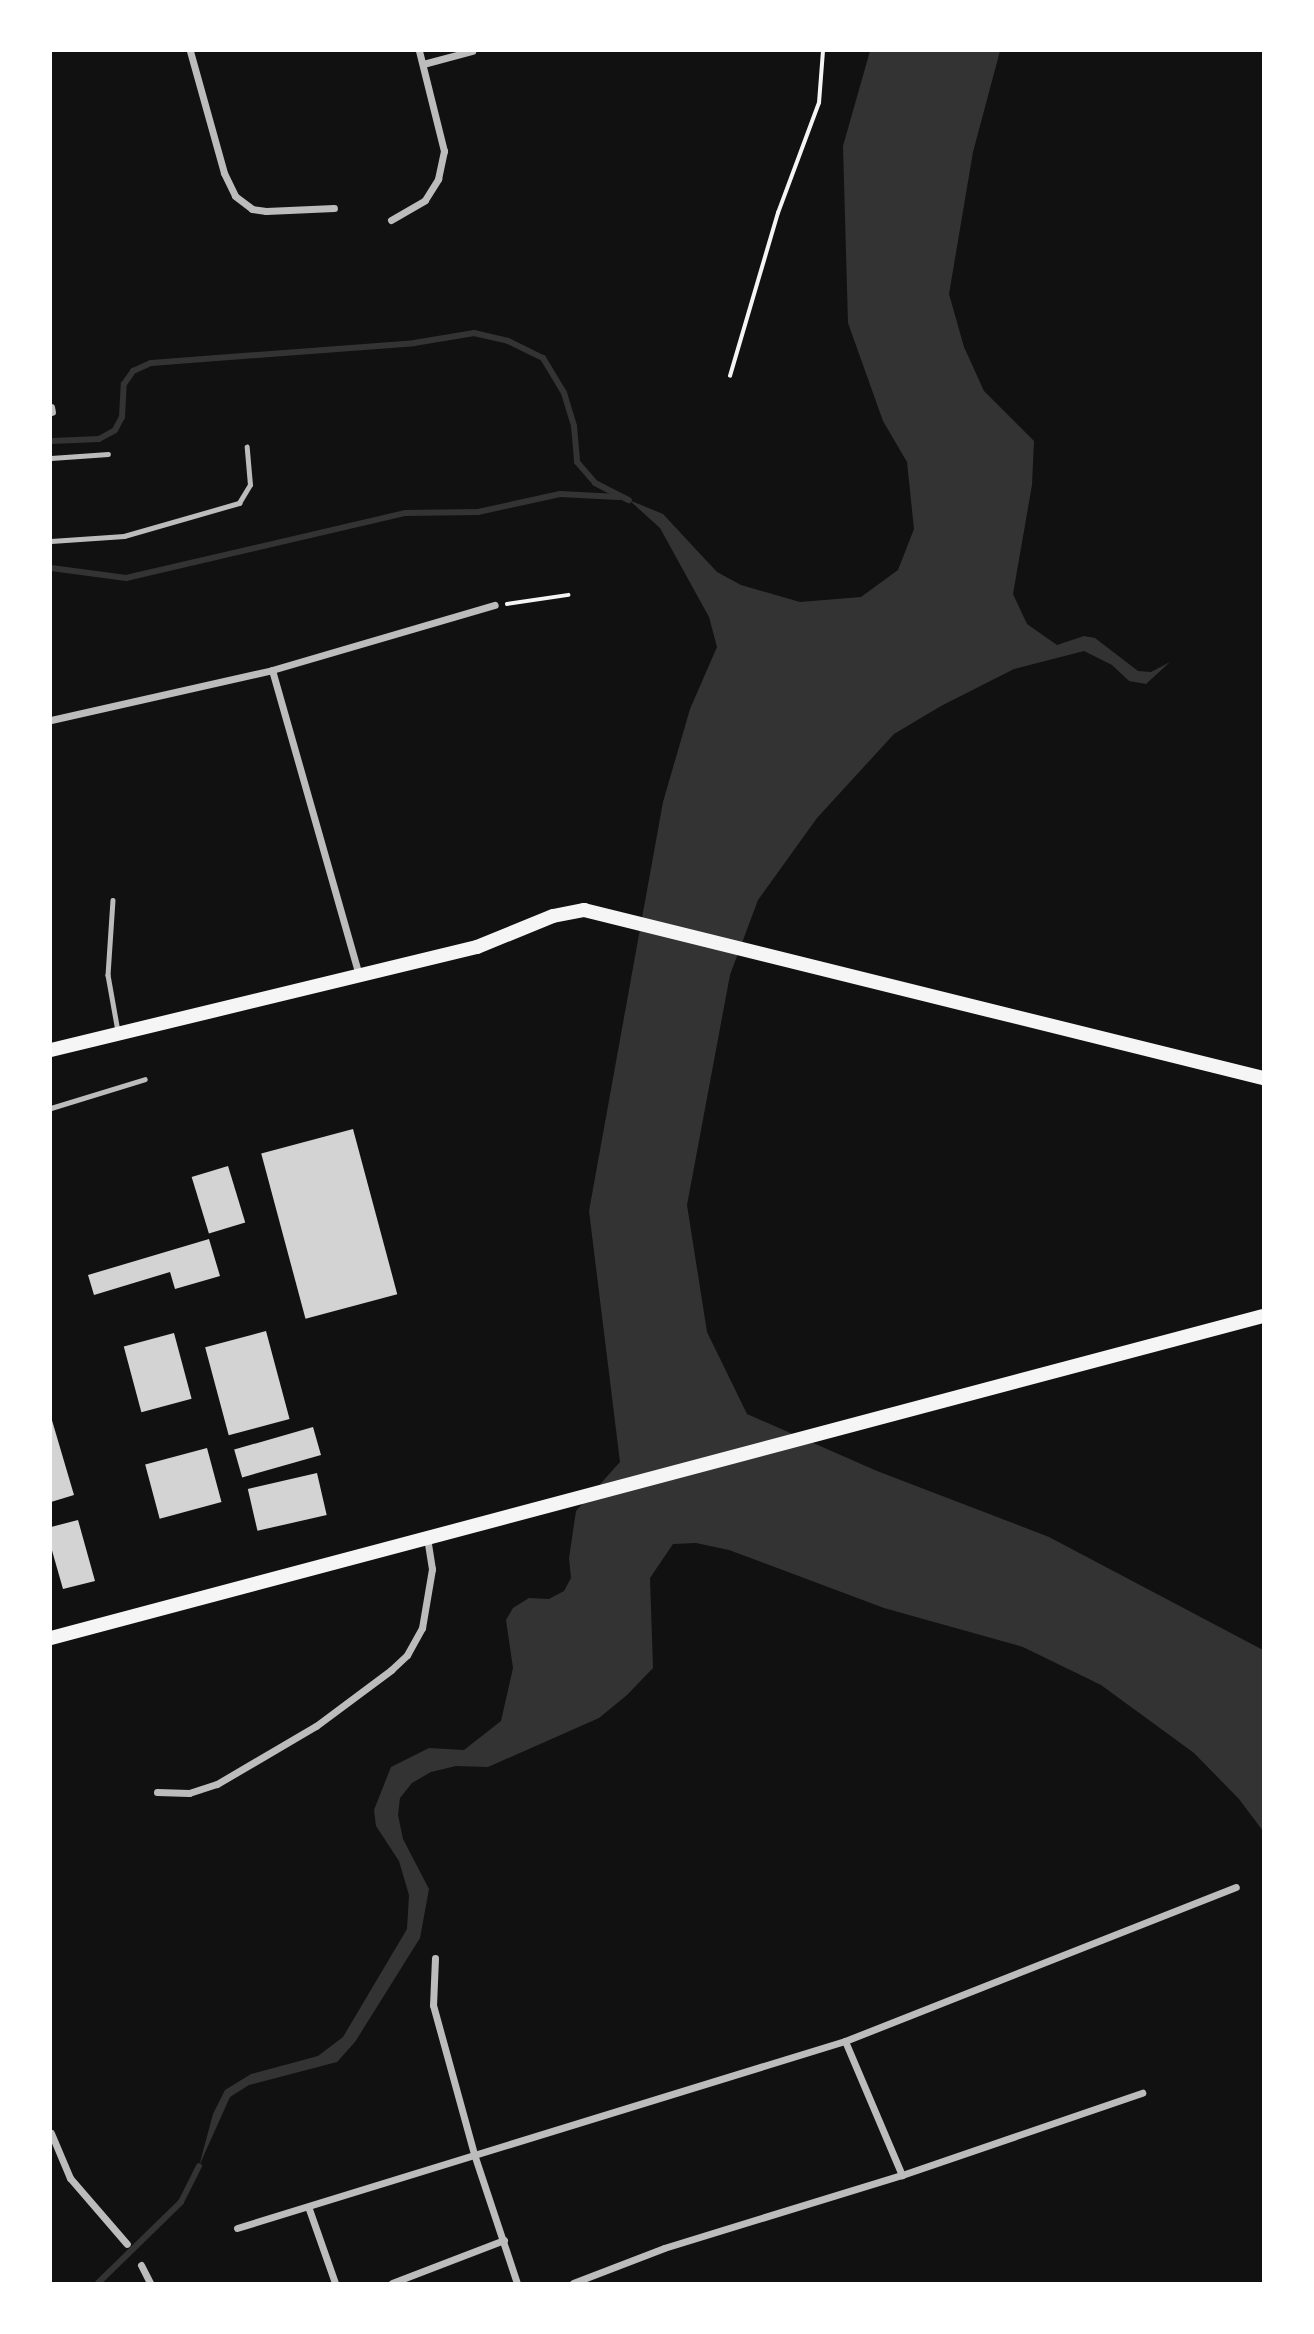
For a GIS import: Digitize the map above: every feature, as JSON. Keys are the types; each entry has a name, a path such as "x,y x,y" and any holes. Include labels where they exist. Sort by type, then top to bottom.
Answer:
{"main road":[{"path":"51,1050 477,947 553,916 583,910 606,912 1263,1078"},
{"path":"51,1638 1263,1317"}],"street":[{"path":"190,51 223,173 235,196 252,209 266,211 334,208"},
{"path":"391,220 425,200 438,179 444,151 419,51"},
{"path":"423,64 472,51"},
{"path":"51,720 272,670 495,605"},
{"path":"272,670 359,977"},
{"path":"157,1792 189,1793 216,1784 316,1726 391,1670 407,1654 422,1629 432,1569 427,1539"},
{"path":"237,2228 309,2209 474,2154 845,2041 1236,1887"},
{"path":"435,1958 433,2005 474,2154 517,2283"},
{"path":"845,2041 902,2175"},
{"path":"573,2283 664,2249 902,2175 1142,2093"},
{"path":"51,2133 70,2178 127,2244"},
{"path":"309,2209 335,2283"},
{"path":"392,2283 504,2240"},
{"path":"141,2265 150,2283"}],"lane":[{"path":"51,541 124,536 239,503 250,485 247,447"},
{"path":"51,458 108,454"},
{"path":"113,900 108,975 118,1034"},
{"path":"51,1108 145,1079"}],"path":[{"path":"730,376 778,213 819,103 823,51"},
{"path":"495,605 568,595"}],"shaded area":[{"path":"870,51 1000,51 973,152 949,294 964,347 984,391 1034,441 1032,485 1013,594 1027,624 1057,645 1084,636 1095,638 1138,671 1151,672 1170,662 1146,684 1129,681 1112,665 1084,651 1014,669 941,706 894,734 817,818 758,900 730,975 687,1205 707,1332 747,1414 877,1471 1049,1537 1263,1650 1263,1831 1239,1799 1194,1753 1101,1685 1023,1647 884,1608 729,1550 696,1543 673,1544 650,1578 653,1668 627,1695 599,1718 488,1767 456,1766 431,1772 412,1783 400,1798 398,1815 403,1839 429,1889 420,1938 355,2042 337,2062 249,2085 230,2097 199,2166 213,2114 225,2090 251,2074 318,2056 343,2037 407,1929 409,1895 399,1861 376,1826 374,1810 391,1767 429,1748 464,1750 501,1721 513,1668 506,1620 513,1608 529,1598 549,1599 564,1591 571,1578 569,1558 576,1511 620,1462 589,1211 663,802 690,709 717,647 709,617 660,528 629,500 663,514 717,572 741,585 800,602 861,597 898,570 914,529 907,462 883,421 848,323 843,146"}],"building":[{"path":"353,1129 397,1294 305,1319 261,1154"},
{"path":"228,1166 245,1222 209,1234 192,1177"},
{"path":"209,1239 220,1276 175,1289 170,1272 94,1295 88,1275"},
{"path":"266,1331 290,1419 229,1435 205,1347"},
{"path":"174,1333 192,1399 141,1412 124,1346"},
{"path":"51,1417 74,1495 51,1502"},
{"path":"313,1427 321,1455 242,1477 234,1450"},
{"path":"207,1448 221,1502 160,1519 145,1465"},
{"path":"317,1473 327,1515 257,1531 248,1489"},
{"path":"78,1520 95,1581 63,1589 51,1547 51,1527"}],"waterway":[{"path":"51,441 99,439 115,430 122,417 124,384 133,371 151,363 414,343 474,333 508,341 543,358 564,393 574,426 577,462 595,483 629,500"},
{"path":"51,568 126,578 405,513 478,512 560,494 619,497"},
{"path":"98,2283 181,2202 199,2166"}]}
